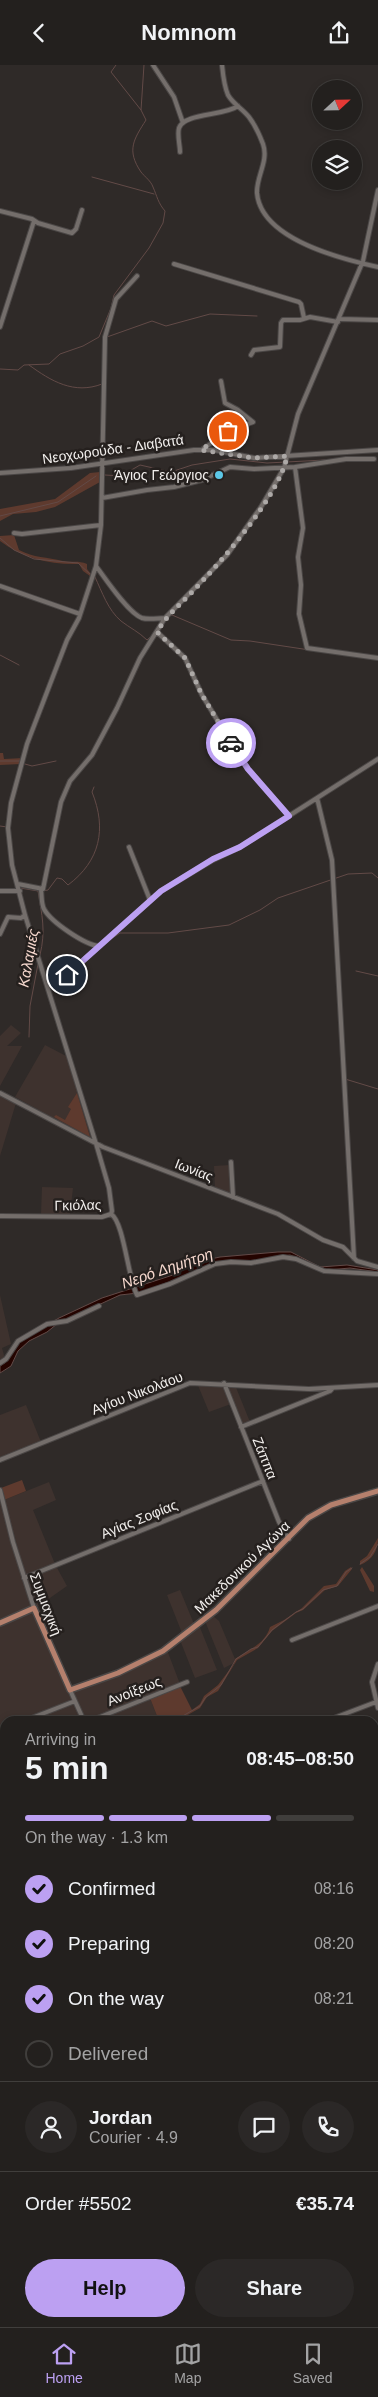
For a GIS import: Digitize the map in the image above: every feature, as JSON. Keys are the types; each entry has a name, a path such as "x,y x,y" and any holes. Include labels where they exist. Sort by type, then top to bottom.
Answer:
{"main road":[{"name":"Μακεδονικού Αγώνα","path":"70,1690 118,1673 169,1647 216,1610 308,1518 325,1507 378,1491"},
{"name":"Συμμαχική","path":"34,1608 70,1690"},
{"path":"0,1623 34,1608"}],"street":[{"path":"153,65 174,97 183,123"},
{"path":"222,65 227,93 249,117 264,146 264,161 257,195 266,218 306,244 378,267"},
{"path":"180,152 179,129 183,123 191,118 230,111 238,106"},
{"path":"99,946 86,942 62,926 47,913 42,903 41,890 44,887 66,789 70,781 92,755 117,708 140,658 165,618 227,555 261,507 284,468 298,414 364,258 378,190"},
{"path":"0,211 72,233 76,229 82,210"},
{"path":"0,327 34,221"},
{"path":"174,264 299,302 304,318"},
{"name":"Γκιόλας","path":"0,1216 102,1217 111,1214 110,1193 96,1143 25,915 10,851 9,811 34,725 67,640 80,614 96,566 101,525 106,332 116,299 137,276"},
{"path":"251,355 254,350 280,347 282,321 310,317 378,321"},
{"path":"201,450 228,431 253,422 238,410 226,405 221,381"},
{"name":"Νεοχωρούδα - Διαβατά","path":"0,473 102,464 201,450 254,458 378,450"},
{"path":"102,499 174,487 182,483 202,480 227,467 254,469 284,468 341,460 374,459"},
{"path":"295,467 303,528 298,557 301,585 299,612 307,648 378,658"},
{"path":"14,533 22,534 101,525"},
{"path":"96,566 124,603 139,616 165,618"},
{"path":"0,586 80,614"},
{"path":"157,632 185,658 202,695 236,751 248,769 289,816"},
{"path":"67,975 150,900 176,881 240,847 378,759"},
{"path":"317,798 332,860 354,1258"},
{"path":"9,811 15,812"},
{"path":"129,847 150,900"},
{"path":"18,884 41,890"},
{"path":"0,891 20,891"},
{"path":"0,934 8,917 21,919 25,915"},
{"name":"Ιωνίας","path":"0,1093 102,1146 289,1219 323,1240 342,1247 360,1262 378,1267"},
{"path":"98,1152 102,1146"},
{"path":"231,1162 234,1197"},
{"path":"111,1214 115,1217 121,1234 136,1294 170,1284 215,1264 230,1262 251,1263 284,1257 296,1259 324,1271 378,1274"},
{"path":"0,1363 6,1359 18,1341 43,1326 67,1321 99,1306"},
{"name":"Αγίου Νικολάου","path":"0,1460 183,1385 198,1382 276,1388 333,1388 378,1385"},
{"name":"Ζάππα","path":"224,1383 288,1539"},
{"path":"241,1427 330,1391 333,1388"},
{"name":"Αγίας Σοφίας","path":"24,1578 263,1481"},
{"name":"Συμμαχική","path":"0,1490 9,1530 34,1608"},
{"path":"292,1640 378,1606"},
{"path":"378,1664 372,1679 378,1708"},
{"name":"Ανοίξεως","path":"102,1716 187,1682"},
{"name":"Συμμαχική","path":"70,1690 82,1716"},
{"path":"37,1716 75,1701"},
{"path":"339,1716 376,1702"}],"shaded area":[{"path":"100,472 100,482 55,507 36,512 13,514 0,521 0,509 55,499 90,473"},
{"path":"14,535 19,550 30,555 87,564 90,576 83,571 79,564 48,562 37,559 18,552 0,541 0,536"},
{"path":"0,753 3,753 4,759 24,758 21,764 0,765"},
{"path":"11,1025 21,1033 7,1046 22,1046 0,1086 0,1036"},
{"path":"45,1045 68,1057 92,1139 15,1097"},
{"path":"77,1093 90,1137 54,1117 56,1115 65,1120 71,1109 68,1107"},
{"path":"0,1095 16,1103 0,1156"},
{"path":"230,1165 232,1195 215,1189 214,1166"},
{"path":"42,1187 73,1188 70,1214 41,1214"},
{"path":"291,1252 319,1266 290,1255 245,1263 228,1261 138,1293 120,1295 57,1324 47,1332 29,1341 18,1351 11,1366 0,1373 0,1366 6,1362 17,1344 29,1335 59,1318 102,1298 176,1274 197,1262 220,1257"},
{"path":"347,1265 378,1270 378,1272 350,1268 328,1270 320,1267"},
{"path":"0,1295 11,1344 2,1348 5,1359 0,1363"},
{"path":"197,1383 223,1385 231,1404 209,1412"},
{"path":"225,1384 235,1385 250,1422 241,1426"},
{"path":"26,1405 41,1442 0,1459 0,1415"},
{"path":"22,1480 26,1491 4,1500 1,1488"},
{"path":"49,1482 56,1500 33,1510 55,1564 26,1576 4,1500"},
{"path":"0,1494 12,1547 43,1632 80,1716 0,1716"},
{"path":"378,1538 374,1555 360,1565 360,1561 367,1556"},
{"path":"56,1566 67,1586 37,1607 27,1578"},
{"path":"351,1567 352,1569 338,1586 325,1590 303,1610 272,1631 258,1648 237,1660 218,1691 207,1697 200,1708 186,1716 157,1716 150,1698 180,1686 192,1710 200,1704 204,1696 218,1685 234,1664 235,1659 265,1638 270,1627 302,1608 324,1586 336,1584 345,1571"},
{"path":"362,1567 374,1586 374,1592 370,1591 360,1570"},
{"path":"180,1590 194,1624 182,1633 167,1595"},
{"path":"212,1615 219,1621 235,1659 234,1663 224,1668 205,1621"},
{"path":"199,1625 217,1670 195,1678 180,1640"},
{"path":"167,1650 180,1684 99,1716 84,1716 72,1691"},
{"path":"150,1698 157,1716 107,1716"}],"waterway":[{"path":"116,65 111,72 141,110 144,65"},
{"path":"0,369 18,370 24,365 49,364 60,354 83,346 99,337 111,308 114,295 149,248 163,223 165,211 152,185 136,164 134,157 133,145 146,120 141,110"},
{"path":"92,177 154,194"},
{"path":"107,337 152,321 166,326 210,314 257,316"},
{"path":"29,365 63,385 82,388 102,384"},
{"path":"105,475 121,476 140,465 171,472 192,465 230,459 267,463 325,460"},
{"path":"0,516 58,502 96,476"},
{"path":"0,538 14,550 34,559 78,563 91,575"},
{"path":"95,577 116,617 147,640 152,635"},
{"path":"169,616 172,615 231,640 250,641 336,654"},
{"path":"0,655 19,665"},
{"name":"Καλαμιές","path":"0,761 21,761"},
{"name":"Καλαμιές","path":"25,764 32,766 56,761"},
{"path":"42,891 48,890 57,878 62,879 68,885 79,876 94,855 99,831 97,806 92,792 94,787"},
{"path":"0,826 7,827"},
{"path":"111,939 120,933 168,933 229,925 260,910 278,898 348,874 372,873 378,878"},
{"name":"Καλαμιές","path":"20,888 38,891 43,930 40,955"},
{"name":"Καλαμιές","path":"29,1037 30,1006 38,964"},
{"path":"356,971 378,976"},
{"path":"345,1079 378,1089"},
{"path":"360,1564 370,1557 378,1544"},
{"path":"183,1716 200,1706 205,1698 221,1685 236,1659 251,1649 258,1647 272,1630 303,1609 323,1590 337,1586 346,1572 352,1568"}],"way so far":[{"path":"228,431 201,450 218,451 254,458 287,456 286,463 261,507 227,555 174,611 165,618 157,632 185,658 202,695 231,743"}],"place":[{"name":"Άγιος Γεώργιος","path":"219,475"}],"route":[{"path":"67,975 161,891 213,859 240,847 289,816 248,769 231,743"}],"water label":[{"name":"Νερό Δημήτρη","path":"167,1268"}]}
